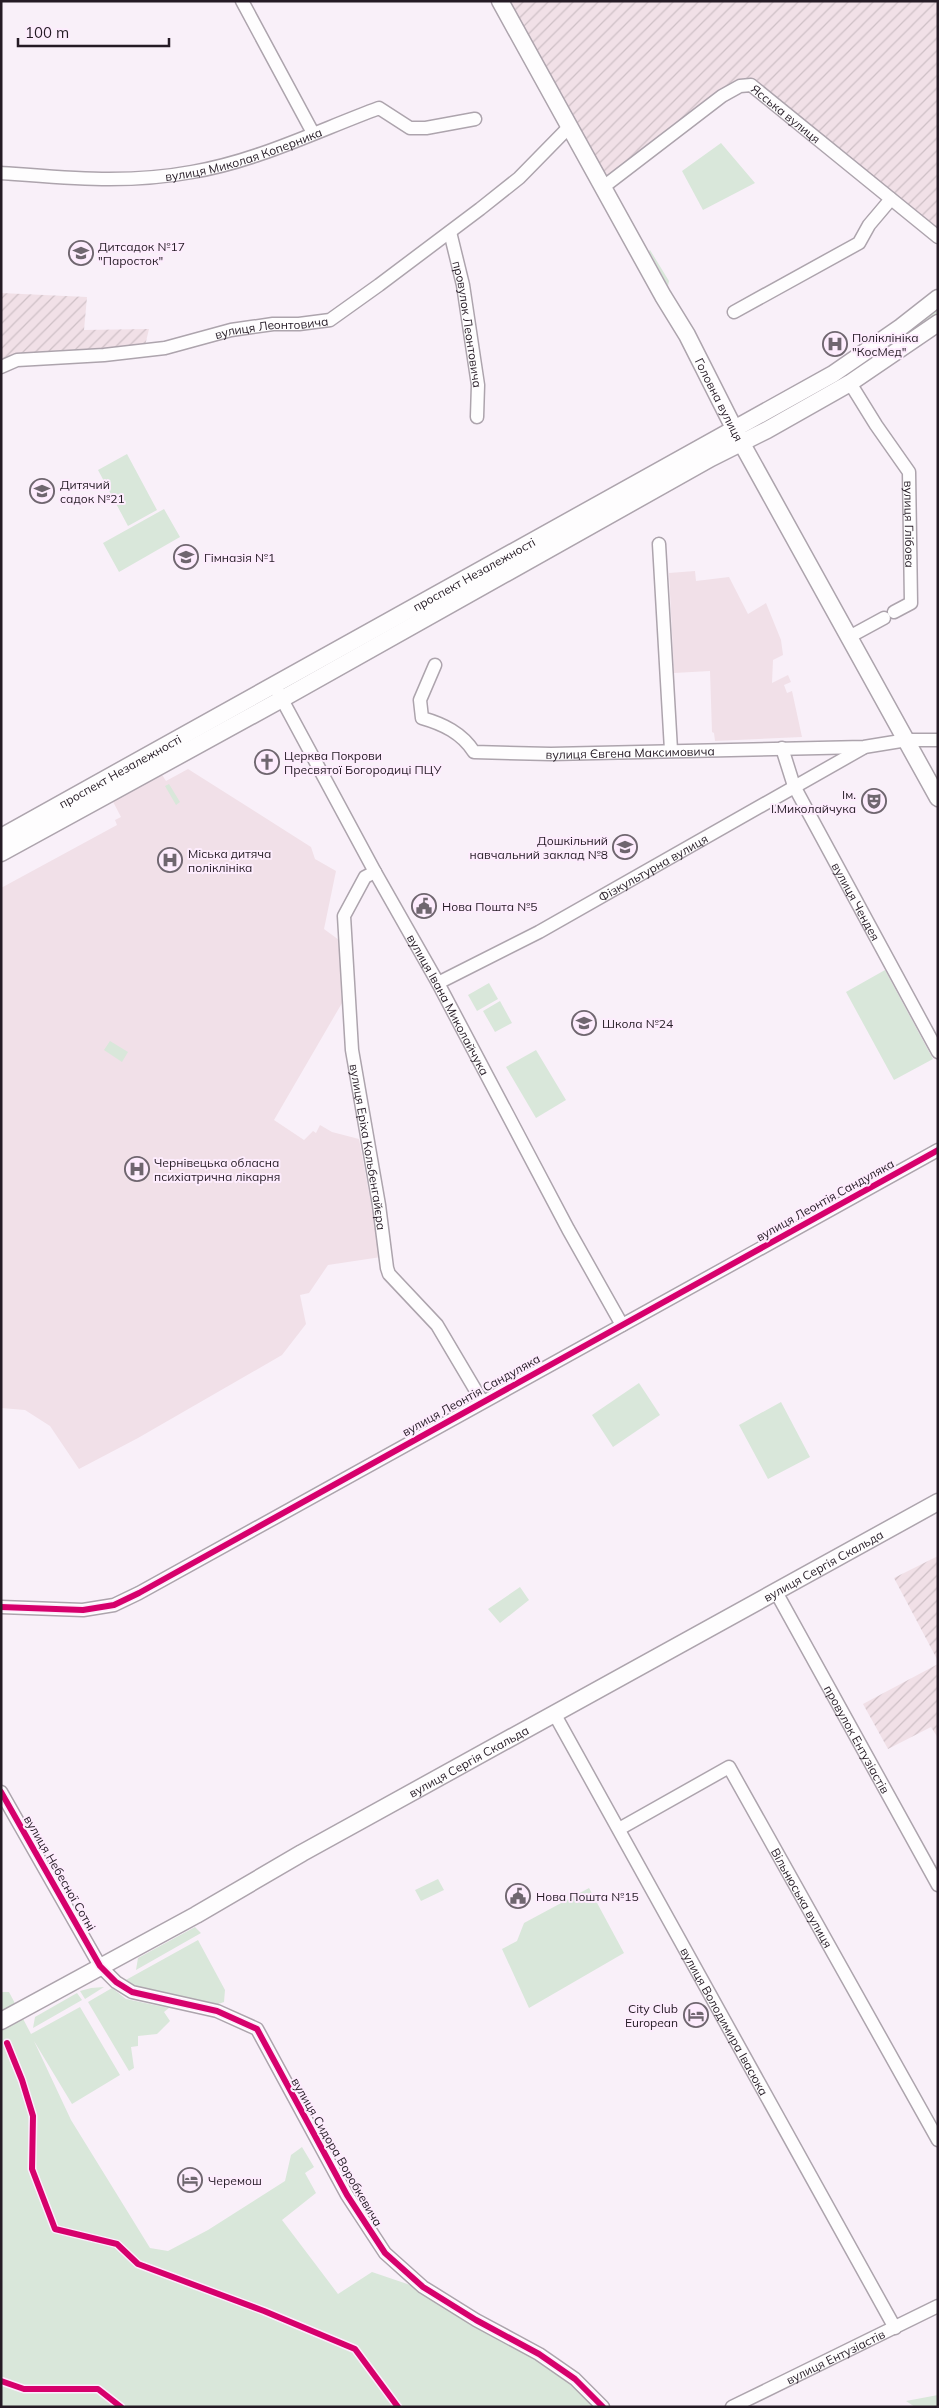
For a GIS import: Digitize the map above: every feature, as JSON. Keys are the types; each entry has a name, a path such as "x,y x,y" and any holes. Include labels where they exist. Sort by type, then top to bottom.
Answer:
{"main road":[{"name":"Головна вулиця","path":"500,1 602,188 687,335 737,436 938,798"},
{"name":"проспект Незалежності","path":"1,853 278,693 737,436 833,374 901,327 938,298"},
{"name":"проспект Незалежності","path":"737,436 850,383 938,322"},
{"name":"проспект Незалежності","path":"1,837 278,693"},
{"name":"вулиця Сергія Скальда","path":"1,2021 196,1915 302,1852 555,1715 938,1502"}],"street":[{"path":"242,1 313,133"},
{"name":"Ясська вулиця","path":"602,188 722,96 740,86 751,86 938,236"},
{"name":"вулиця Миколая Коперника","path":"1,173 82,180 125,180 192,172 248,158 379,108 410,128 426,128 475,119"},
{"name":"вулиця Леонтовича","path":"1,367 17,360 104,355 165,348 231,330 273,324 299,324 330,320 450,232 519,178 569,127"},
{"path":"734,312 858,243 869,225 891,199"},
{"name":"провулок Леонтовича","path":"450,232 463,285 478,385 476,417"},
{"name":"вулиця Глібова","path":"850,383 909,472 911,603 850,637"},
{"path":"658,544 670,750"},
{"name":"вулиця Євгена Максимовича","path":"435,665 420,700 422,718 446,725 469,744 474,752 551,754 864,747 907,740 938,740"},
{"name":"вулиця Івана Миколайчука","path":"278,693 375,872 438,983 568,1229 622,1325"},
{"name":"Фізкультурна вулиця","path":"438,983 539,932 864,747"},
{"name":"вулиця Чендея","path":"782,748 794,786 938,1052"},
{"name":"вулиця Еріха Кольбенгайєра","path":"375,872 364,878 344,916 352,1050 379,1205 387,1268 390,1274 437,1325 482,1401"},
{"name":"вулиця Леонтія Сандуляка","path":"1,1607 83,1610 114,1605 938,1150"},
{"name":"провулок Ентузіастів","path":"776,1592 938,1885"},
{"name":"вулиця Володимира Івасюка","path":"555,1715 895,2328"},
{"name":"Вільнюська вулиця","path":"619,1829 729,1767 938,2140"},
{"name":"вулиця Небесної Сотні","path":"1,1792 100,1966"},
{"name":"вулиця Сидора Воробкевича","path":"100,1966 116,1982 132,1992 217,2012 257,2029 347,2195 385,2253 423,2287 476,2320 539,2354 575,2379 602,2407"},
{"name":"вулиця Ентузіастів","path":"732,2407 938,2306"}],"shaded area":[{"path":"500,1 938,1 938,236 752,85 740,85 603,188"},
{"path":"1,293 87,297 84,330 149,329 144,350 1,365"},
{"path":"695,571 696,581 729,577 748,614 766,603 781,640 783,655 773,660 772,683 788,675 791,682 784,685 787,693 792,691 802,737 715,741 714,733 712,732 710,671 674,673 669,573"},
{"name":"Чернівецька обласна психіатрична лікарня","path":"157,767 166,781 188,769 311,847 315,859 336,871 324,929 339,940 342,1003 274,1120 304,1140 313,1131 316,1133 320,1125 332,1132 359,1139 381,1257 328,1265 309,1293 300,1295 306,1324 282,1355 138,1438 79,1469 50,1426 25,1410 1,1408 1,888 117,825 115,820 121,817 109,794"},
{"path":"938,1556 938,1661 894,1578"},
{"path":"938,1664 938,1738 931,1727 888,1749 863,1704"}],"green space":[{"path":"721,143 755,183 703,210 682,171"},
{"path":"649,251 669,281 668,286"},
{"path":"938,308 938,313 903,338 795,407 793,403"},
{"path":"127,454 157,510 128,526 98,470"},
{"path":"164,509 180,537 119,572 103,543"},
{"path":"169,784 180,802 176,805 165,786"},
{"path":"885,970 933,1059 894,1080 846,992"},
{"path":"489,983 498,999 477,1011 468,995"},
{"path":"500,1001 512,1023 495,1032 483,1011"},
{"path":"110,1041 128,1052 122,1062 104,1050"},
{"path":"536,1050 566,1100 536,1118 506,1067"},
{"path":"639,1383 660,1415 613,1447 592,1415"},
{"path":"781,1402 810,1457 768,1479 739,1425"},
{"path":"520,1587 529,1600 500,1623 488,1609"},
{"path":"438,1879 444,1890 421,1901 415,1890"},
{"path":"589,1888 624,1953 529,2008 502,1949 517,1941 524,1923"},
{"path":"195,1927 201,1933 136,1970 138,1958"},
{"path":"198,1940 225,1990 224,2002 215,2005 136,1990 124,1981"},
{"path":"104,1987 85,1999 80,1991 91,1988"},
{"path":"112,1988 126,1999 169,2008 164,2012 170,2021 157,2034 138,2036 138,2046 131,2047 134,2068 129,2071 88,2002"},
{"path":"1,1992 9,1992 31,2034 80,2007 120,2075 72,2104 34,2041 71,2120 150,2248 168,2251 208,2230 285,2181 291,2155 302,2147 314,2167 305,2173 316,2193 282,2220 338,2294 372,2272 422,2289 538,2355 601,2407 1,2407"},
{"path":"77,1993 82,2000 33,2028 35,2017"},
{"path":"938,2395 938,2407 915,2407 906,2401"}],"cycle path":[{"path":"1,1607 83,1610 114,1605 139,1593 938,1150"},
{"path":"1,1792 100,1966 116,1982 132,1992 217,2011 257,2029 347,2195 385,2253 423,2287 476,2320 539,2354 575,2379 603,2407"},
{"path":"7,2043 22,2080 33,2116 32,2169 55,2229 117,2244 138,2264 264,2311 355,2349 398,2407"},
{"path":"1,2381 24,2389 98,2389 121,2407"}],"place":[{"name":"Дитсадок №17 \"Паросток\"","path":"81,253"},
{"name":"Поліклініка \"КосМед\"","path":"835,344"},
{"name":"Дитячий садок №21","path":"42,491"},
{"name":"Гімназія №1","path":"186,557"},
{"name":"Церква Покрови Пресвятої Богородиці ПЦУ","path":"267,762"},
{"name":"Ім. І.Миколайчука","path":"874,801"},
{"name":"Дошкільний навчальний заклад №8","path":"625,847"},
{"name":"Міська дитяча поліклініка","path":"170,860"},
{"name":"Нова Пошта №5","path":"424,906"},
{"name":"Школа №24","path":"584,1023"},
{"name":"Чернівецька обласна психіатрична лікарня","path":"137,1169"},
{"name":"Нова Пошта №15","path":"518,1896"},
{"name":"City Club European","path":"696,2015"},
{"name":"Черемош","path":"190,2180"}]}
